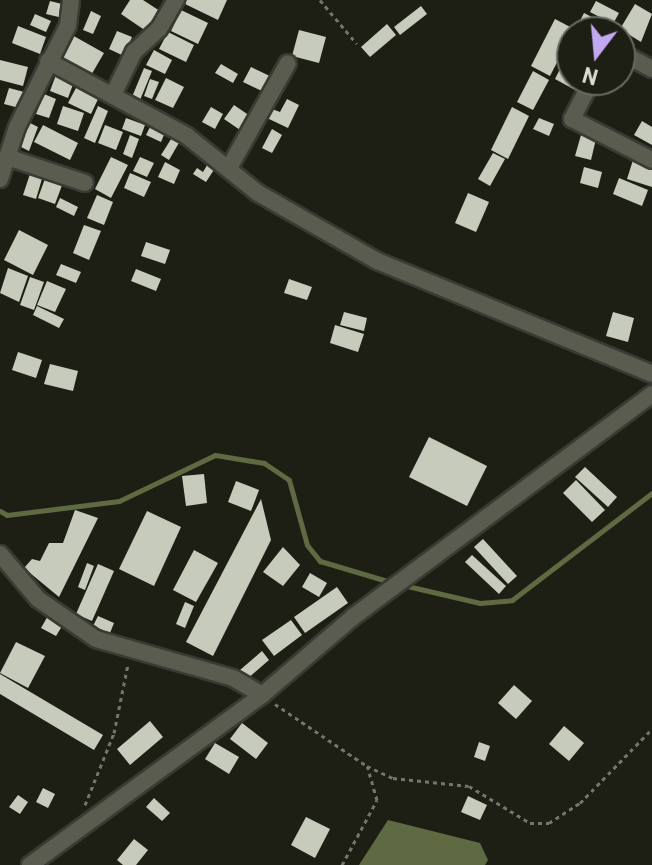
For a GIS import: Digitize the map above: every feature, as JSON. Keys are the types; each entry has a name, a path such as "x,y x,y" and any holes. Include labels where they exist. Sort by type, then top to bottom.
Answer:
{"street":[{"path":"0,179 48,61 68,25 71,0"},
{"path":"113,95 134,52 159,29 176,0"},
{"path":"48,61 187,136 258,193 377,261 652,374"},
{"path":"229,168 288,63"},
{"path":"584,96 572,119 652,160"},
{"path":"7,157 85,183"},
{"path":"30,865 78,833 262,695 353,617 652,394"},
{"path":"0,554 38,599 96,639 131,652 233,678 262,695"}],"path":[{"path":"320,0 357,44"},
{"path":"78,833 114,733 131,652"},
{"path":"262,695 367,766 393,778 469,786 530,823 549,823 580,803 652,729"},
{"path":"342,865 377,800 367,766"}],"shaded area":[{"path":"388,820 480,843 488,860 485,865 359,865"}],"building":[{"path":"130,0 143,0 163,13 149,33 121,14"},
{"path":"187,0 227,0 218,20 185,4"},
{"path":"50,1 66,5 63,18 46,14"},
{"path":"596,1 619,13 617,16 598,16 590,12"},
{"path":"635,4 652,14 641,42 636,39 636,16 628,16"},
{"path":"421,6 427,14 400,35 394,27"},
{"path":"181,10 208,23 198,44 171,31"},
{"path":"91,11 101,16 93,34 83,30"},
{"path":"35,14 51,21 46,32 30,25"},
{"path":"555,19 556,64 550,76 531,66"},
{"path":"387,24 396,35 370,57 361,47"},
{"path":"18,26 46,37 40,54 12,43"},
{"path":"299,30 326,37 319,63 292,56"},
{"path":"117,31 132,37 124,56 109,49"},
{"path":"168,32 194,45 186,62 159,49"},
{"path":"72,35 104,53 90,77 58,59"},
{"path":"154,50 172,60 165,74 146,65"},
{"path":"0,60 28,67 23,86 0,80"},
{"path":"221,64 238,74 233,83 215,73"},
{"path":"251,67 274,78 266,93 243,82"},
{"path":"144,68 152,71 140,100 132,97"},
{"path":"533,71 549,80 533,110 517,102"},
{"path":"57,72 75,79 68,98 50,91"},
{"path":"166,78 184,87 173,108 155,100"},
{"path":"150,79 159,82 152,99 144,96"},
{"path":"77,86 99,97 91,114 68,103"},
{"path":"9,88 28,93 23,109 4,104"},
{"path":"44,94 56,99 49,118 36,114"},
{"path":"287,99 299,105 288,128 267,118 272,109 280,112"},
{"path":"234,105 253,118 243,132 224,119"},
{"path":"63,106 84,113 78,131 57,124"},
{"path":"98,106 108,111 95,143 84,138"},
{"path":"211,107 223,114 215,129 202,122"},
{"path":"512,107 529,116 508,159 491,150"},
{"path":"126,118 145,125 141,136 122,129"},
{"path":"539,118 554,124 549,136 533,129"},
{"path":"642,121 652,127 652,145 634,135"},
{"path":"28,122 38,127 29,151 17,145"},
{"path":"152,123 166,130 161,142 146,135"},
{"path":"43,125 78,143 70,160 34,142"},
{"path":"105,125 123,132 116,150 98,143"},
{"path":"272,129 282,135 272,153 262,148"},
{"path":"130,135 139,139 132,158 123,154"},
{"path":"581,135 596,139 591,160 575,156"},
{"path":"173,136 180,141 169,160 161,155"},
{"path":"493,153 505,159 490,186 478,179"},
{"path":"111,157 128,165 111,198 95,189"},
{"path":"140,157 154,163 147,177 133,171"},
{"path":"212,157 219,162 206,182 193,174 197,168 203,172"},
{"path":"634,157 652,163 652,187 627,179"},
{"path":"165,162 180,170 174,184 158,177"},
{"path":"584,167 602,172 598,188 580,183"},
{"path":"32,168 44,172 36,199 23,195"},
{"path":"47,173 64,180 55,204 38,198"},
{"path":"130,173 151,182 144,197 124,188"},
{"path":"619,178 648,190 642,206 613,194"},
{"path":"468,193 489,202 476,232 455,223"},
{"path":"97,195 113,202 104,225 87,218"},
{"path":"60,198 78,207 74,216 56,207"},
{"path":"84,225 101,231 89,260 73,253"},
{"path":"19,230 48,245 33,275 4,260"},
{"path":"146,242 170,250 165,264 141,256"},
{"path":"61,264 81,272 76,283 56,275"},
{"path":"8,268 28,276 19,302 0,293"},
{"path":"136,269 161,279 156,291 131,281"},
{"path":"30,277 44,282 34,310 20,305"},
{"path":"289,279 312,287 307,300 284,293"},
{"path":"47,281 66,289 55,312 37,305"},
{"path":"37,306 64,319 59,328 33,315"},
{"path":"344,312 367,318 364,331 340,325"},
{"path":"613,312 634,318 628,342 606,336"},
{"path":"335,325 364,334 358,352 330,343"},
{"path":"18,352 42,360 36,378 12,370"},
{"path":"50,364 78,371 73,391 44,384"},
{"path":"429,437 487,466 467,506 409,477"},
{"path":"585,467 617,497 608,507 575,477"},
{"path":"204,474 207,503 186,506 182,476"},
{"path":"576,480 605,510 592,522 563,493"},
{"path":"236,481 259,490 251,511 228,502"},
{"path":"261,499 271,540 213,656 186,642"},
{"path":"75,510 98,518 59,597 24,568 32,559 40,561 49,543 63,543"},
{"path":"147,511 181,527 154,586 119,569"},
{"path":"483,539 517,576 508,584 474,547"},
{"path":"283,547 300,565 283,586 263,572"},
{"path":"194,550 218,563 196,602 173,590"},
{"path":"472,555 506,586 499,594 465,562"},
{"path":"87,563 94,566 85,590 78,587"},
{"path":"98,564 114,571 92,621 76,614"},
{"path":"310,573 327,583 319,597 302,587"},
{"path":"337,587 348,603 305,633 294,617"},
{"path":"185,602 194,606 185,628 176,624"},
{"path":"49,614 64,623 56,636 41,628"},
{"path":"98,616 114,623 110,633 93,626"},
{"path":"291,620 302,635 274,656 262,640"},
{"path":"16,642 45,656 28,688 0,673"},
{"path":"262,651 269,660 247,679 240,670"},
{"path":"0,674 103,735 94,750 0,694"},
{"path":"514,685 532,701 516,719 498,703"},
{"path":"150,721 163,737 130,765 117,749"},
{"path":"242,723 268,743 256,759 230,739"},
{"path":"564,726 584,743 569,761 549,744"},
{"path":"479,742 490,746 485,761 474,757"},
{"path":"215,743 239,757 229,774 205,759"},
{"path":"43,788 55,794 48,808 36,802"},
{"path":"18,795 28,802 20,814 9,807"},
{"path":"468,796 487,805 480,820 461,812"},
{"path":"154,798 170,813 162,821 146,807"},
{"path":"306,817 330,829 315,858 291,845"},
{"path":"134,839 148,850 136,865 123,865 117,860"}],"waterway":[{"path":"0,511 7,515 119,501 215,455 264,463 289,480 307,545 320,561 394,583"},
{"path":"403,585 480,603 512,600 652,493"}]}
